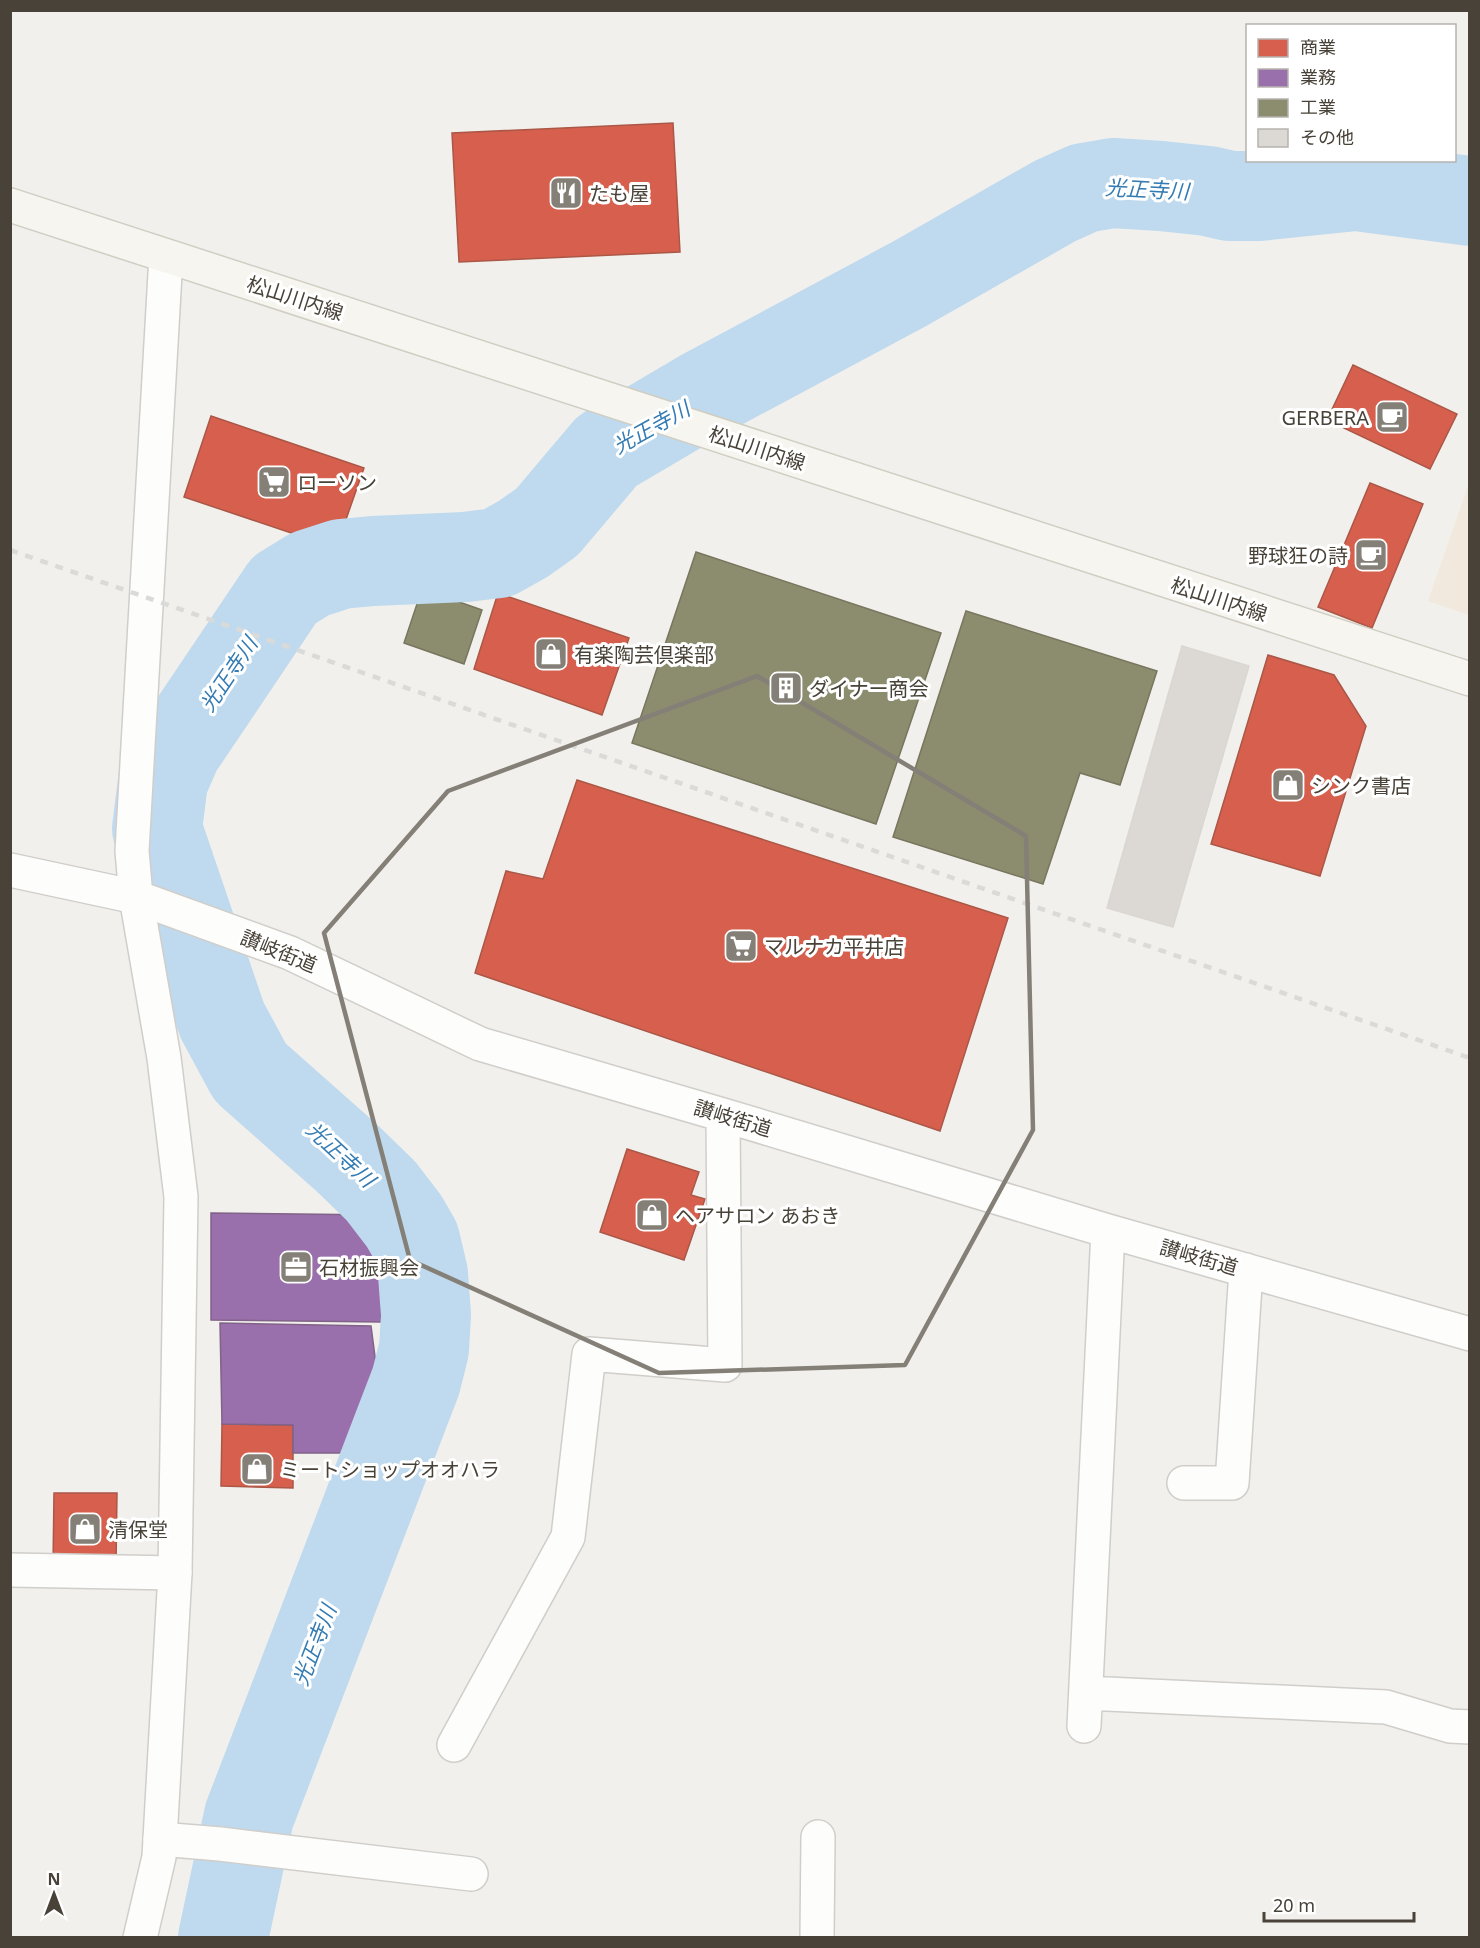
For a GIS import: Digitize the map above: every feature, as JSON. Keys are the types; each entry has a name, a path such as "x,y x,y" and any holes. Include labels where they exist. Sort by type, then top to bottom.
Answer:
{"main road":[{"name":"松山川内線","path":"10,205 1470,679"}],"street":[{"path":"140,1938 159,1857 175,1573 181,1197 164,1058 136,897 132,851 166,256"},
{"name":"讃岐街道","path":"10,870 136,897 290,953 480,1044 1108,1231 1470,1334"},
{"path":"454,1745 568,1538 589,1354 725,1365 723,1115"},
{"path":"1084,1726 1108,1231"},
{"path":"1184,1483 1232,1483 1246,1270"},
{"path":"10,1570 175,1573"},
{"path":"1086,1693 1386,1707 1450,1726 1470,1727"},
{"path":"817,1938 818,1837"},
{"path":"160,1839 471,1874"}],"highlighted area":[{"path":"757,676 1026,836 1033,1130 905,1365 659,1373 410,1260 324,933 448,791"}],"shaded area":[{"path":"1469,483 1470,615 1428,601"}],"building: 商業":[{"name":"たも屋","path":"673,123 680,252 459,262 452,133"},
{"name":"GERBERA","path":"1353,365 1457,414 1430,469 1327,420"},
{"name":"ローソン","path":"211,416 364,468 336,548 184,497"},
{"name":"野球狂の詩","path":"1370,483 1423,504 1372,628 1318,607"},
{"name":"有楽陶芸倶楽部","path":"498,593 629,638 602,715 474,669"},
{"name":"シンク書店","path":"1268,655 1334,675 1366,726 1320,876 1211,844"},
{"name":"マルナカ平井店","path":"577,780 1008,918 940,1131 475,973 506,871 543,879"},
{"name":"ヘアサロン あおき","path":"627,1149 699,1172 691,1195 705,1199 684,1260 600,1232"},
{"name":"ミートショップオオハラ","path":"222,1424 293,1425 293,1488 221,1486"},
{"name":"清保堂","path":"54,1493 117,1493 116,1566 53,1565"}],"building: 業務":[{"name":"石材振興会","path":"211,1213 382,1215 381,1322 211,1320"},
{"path":"220,1323 371,1326 378,1380 345,1453 293,1453 293,1425 222,1424"}],"building: 工業":[{"name":"ダイナー商会","path":"696,552 941,633 876,824 632,743"},
{"path":"422,589 482,610 464,664 404,643"},
{"name":"ダイナー商会","path":"966,611 1157,671 1120,785 1080,773 1043,884 893,837"}],"building: その他":[{"path":"1182,646 1249,666 1173,927 1107,908"}],"waterway":[{"name":"光正寺川","path":"223,1938 249,1816 416,1381 424,1349 426,1315 423,1274 415,1240 404,1221 381,1191 347,1158 250,1072 222,1020 157,829 163,781 177,749 284,590 310,574 341,564 498,553 547,522 607,451 702,395 911,283 1055,201 1084,188 1113,183 1208,191 1230,196 1259,196 1355,186 1470,201"}],"railway":[{"path":"10,550 1470,1058"}],"place":[{"name":"たも屋","path":"566,193"},
{"name":"GERBERA","path":"1392,417"},
{"name":"ローソン","path":"274,482"},
{"name":"野球狂の詩","path":"1371,555"},
{"name":"有楽陶芸倶楽部","path":"551,654"},
{"name":"ダイナー商会","path":"786,688"},
{"name":"シンク書店","path":"1288,785"},
{"name":"マルナカ平井店","path":"741,946"},
{"name":"ヘアサロン あおき","path":"652,1215"},
{"name":"石材振興会","path":"296,1267"},
{"name":"ミートショップオオハラ","path":"257,1469"},
{"name":"清保堂","path":"85,1529"}]}
